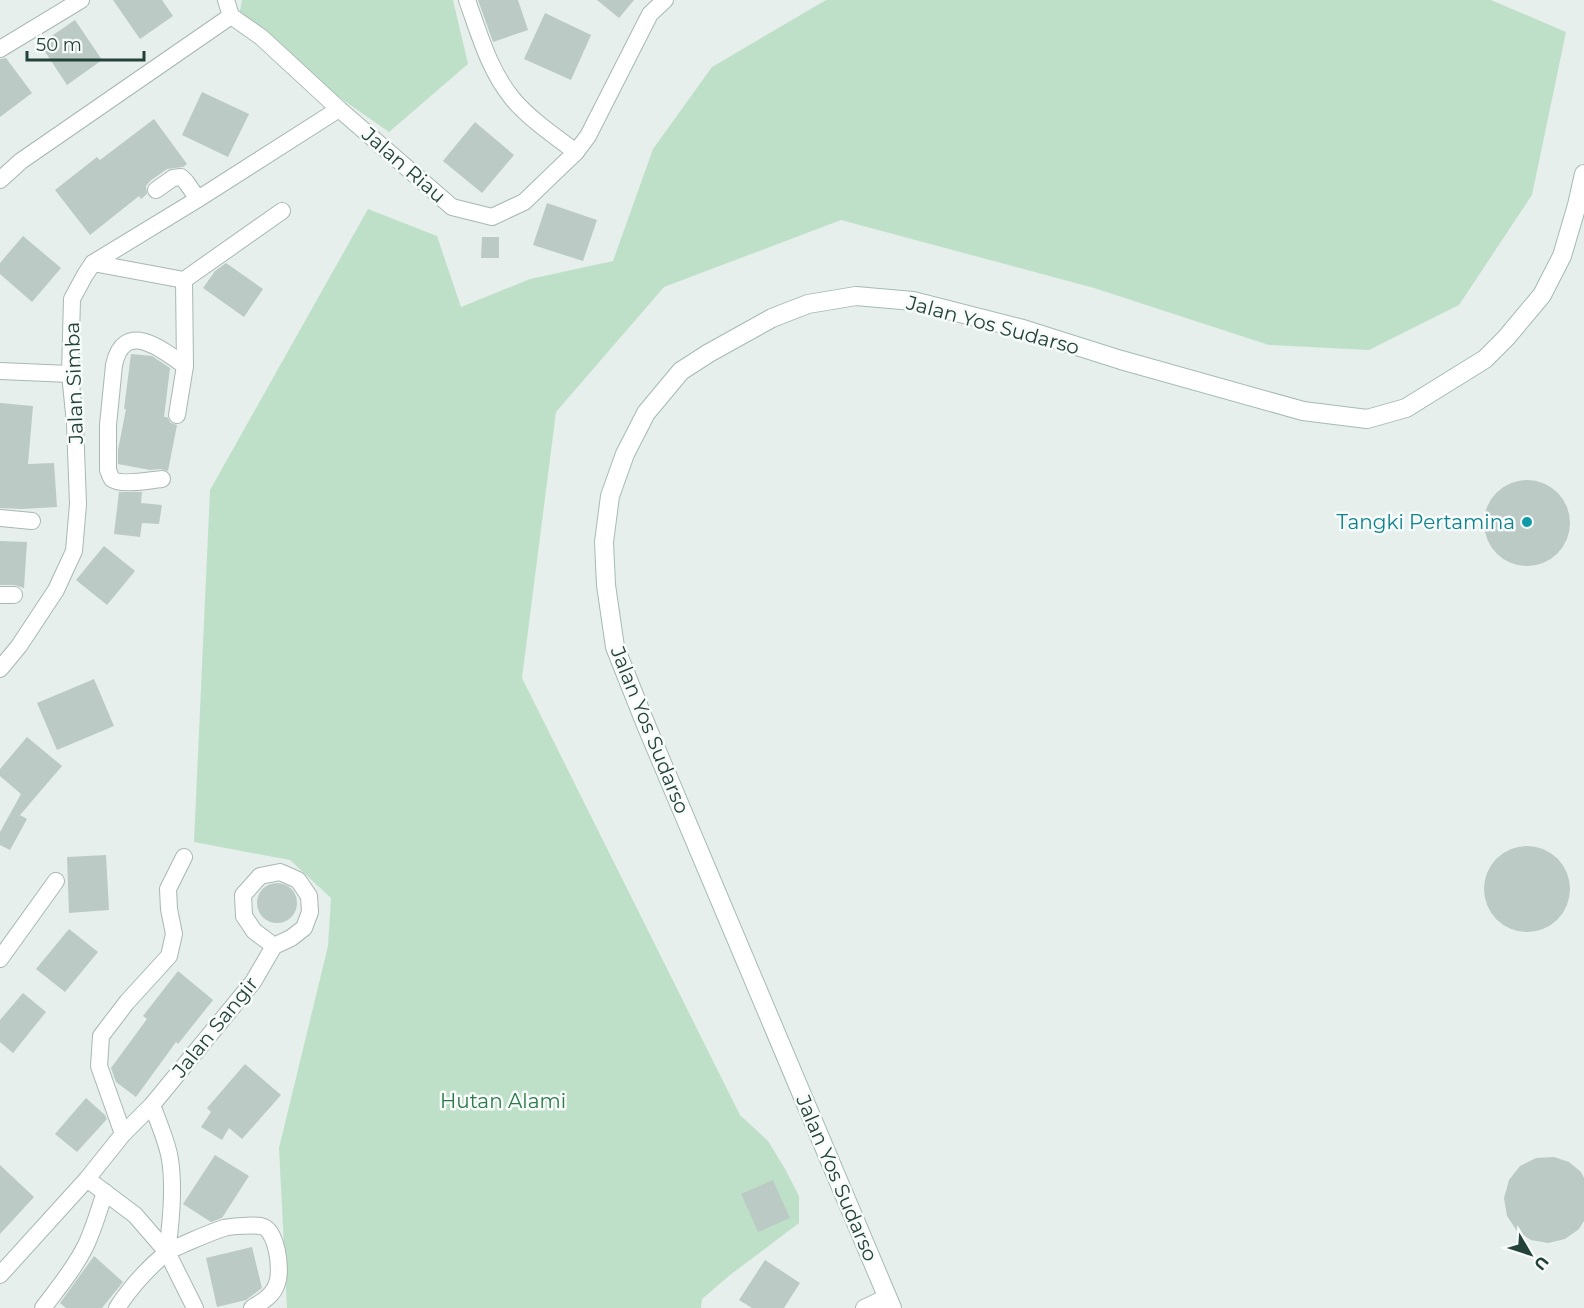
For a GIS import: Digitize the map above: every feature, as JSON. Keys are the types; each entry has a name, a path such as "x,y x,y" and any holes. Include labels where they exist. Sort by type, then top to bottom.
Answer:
{"main road":[{"name":"Jalan Yos Sudarso","path":"889,1302 615,647 606,585 604,542 610,496 625,454 646,413 681,371 709,353 772,318 808,304 856,296 913,301 1023,329 1121,360 1304,411 1367,419 1406,408 1485,359 1506,338 1542,295 1562,256 1584,174"}],"street":[{"path":"0,48 81,0"},
{"path":"0,180 21,161 231,16 226,0"},
{"path":"467,0 495,72 512,99 539,124 576,152"},
{"name":"Jalan Riau","path":"231,16 261,38 452,207 492,217 524,202 576,152 588,136 650,14 664,0"},
{"name":"Jalan Simba","path":"0,669 19,646 56,590 74,551 78,504 75,423 70,374 72,299 85,275 93,263 198,200 339,109"},
{"path":"156,190 173,178 181,177 198,200"},
{"path":"93,263 184,280 282,211"},
{"path":"177,415 185,366 184,280"},
{"path":"162,479 120,483 110,476 108,424 114,365 121,348 128,342 135,341 158,346 185,366"},
{"path":"0,371 70,374"},
{"path":"0,518 32,521"},
{"path":"123,1134 99,1066 101,1036 127,1002 169,956 174,934 168,889 184,857"},
{"name":"Jalan Sangir","path":"0,1275 87,1179 123,1134 152,1105 253,982 274,946 291,938 304,928 310,912 309,896 298,880 280,872 260,876 243,895 244,916 254,931 274,946"},
{"path":"0,958 56,881"},
{"path":"152,1105 169,1154 171,1222 167,1252"},
{"path":"87,1179 135,1215 167,1252 195,1308"},
{"path":"43,1308 85,1248 105,1192"},
{"path":"117,1308 129,1290 167,1252 226,1227 261,1226 270,1233 279,1258 277,1284 266,1299 252,1308"},
{"path":"864,1308 889,1302"}],"green space":[{"path":"242,0 453,0 468,64 389,132 237,26"},
{"name":"Hutan Alami","path":"826,0 1491,0 1566,32 1532,195 1459,305 1369,350 1269,345 1094,288 841,220 664,287 556,412 522,678 740,1115 768,1141 799,1196 799,1223 702,1299 701,1308 287,1308 279,1148 328,946 331,898 290,860 194,842 210,490 368,209 437,236 461,307 530,279 613,261 653,149 712,67"}],"building":[{"path":"113,0 162,0 173,16 140,39"},
{"path":"478,0 518,0 528,30 493,42"},
{"path":"597,0 634,0 619,18"},
{"path":"545,13 591,35 571,80 524,59"},
{"path":"75,20 102,60 67,85 40,44"},
{"path":"6,58 32,93 0,117 0,59"},
{"path":"202,92 249,114 228,157 182,135"},
{"path":"154,119 187,164 183,167 167,169 150,181 146,186 147,194 141,199 139,196 90,235 55,190 97,157 100,160"},
{"path":"475,122 514,155 482,193 443,161"},
{"path":"547,203 597,220 583,261 533,245"},
{"path":"23,236 61,268 32,302 0,274 0,263"},
{"path":"482,237 499,237 499,258 481,258"},
{"path":"226,263 263,289 244,317 203,288 215,271"},
{"path":"131,354 152,356 170,368 164,417 177,425 168,471 118,464"},
{"path":"0,403 33,406 28,464 54,463 57,507 0,508"},
{"name":"Tangki Pertamina","path":"1527,480 1543,484 1557,493 1566,507 1570,523 1566,539 1557,553 1543,562 1527,566 1511,562 1497,553 1488,539 1484,523 1488,507 1497,493 1511,484"},
{"path":"119,492 142,492 141,503 162,505 159,524 142,523 140,537 114,534"},
{"path":"0,541 27,542 24,588 0,585"},
{"path":"104,546 135,571 107,605 76,580"},
{"path":"94,679 114,726 57,750 37,703"},
{"path":"27,737 62,766 20,815 27,819 10,850 0,845 0,832 21,794 0,776 0,769"},
{"path":"1527,846 1543,850 1557,859 1566,873 1570,889 1566,905 1557,919 1543,928 1527,932 1511,928 1497,919 1488,905 1484,889 1488,873 1497,859 1511,850"},
{"path":"106,855 109,910 69,913 67,857"},
{"path":"277,883 291,889 297,903 291,917 277,923 263,917 257,903 263,889"},
{"path":"69,929 98,952 65,992 36,969"},
{"path":"178,971 213,1000 178,1044 176,1042 136,1097 116,1082 111,1068 147,1019 143,1016"},
{"path":"23,993 46,1012 13,1053 0,1042 0,1020"},
{"path":"245,1064 281,1095 242,1139 229,1128 222,1140 201,1127 211,1112 207,1108"},
{"path":"86,1098 107,1119 77,1152 55,1134"},
{"path":"215,1155 249,1176 222,1218 211,1222 183,1204"},
{"path":"1554,1157 1569,1162 1581,1172 1584,1178 1584,1221 1579,1229 1565,1239 1548,1243 1531,1240 1517,1231 1507,1216 1504,1198 1509,1180 1520,1166 1536,1158"},
{"path":"0,1165 34,1197 0,1234"},
{"path":"773,1180 790,1218 758,1232 741,1194"},
{"path":"252,1247 262,1288 246,1300 217,1307 206,1258"},
{"path":"94,1256 123,1282 102,1308 66,1308 60,1303"},
{"path":"765,1260 800,1283 784,1308 752,1308 739,1300"}],"place":[{"name":"Tangki Pertamina","path":"1527,522"}]}
